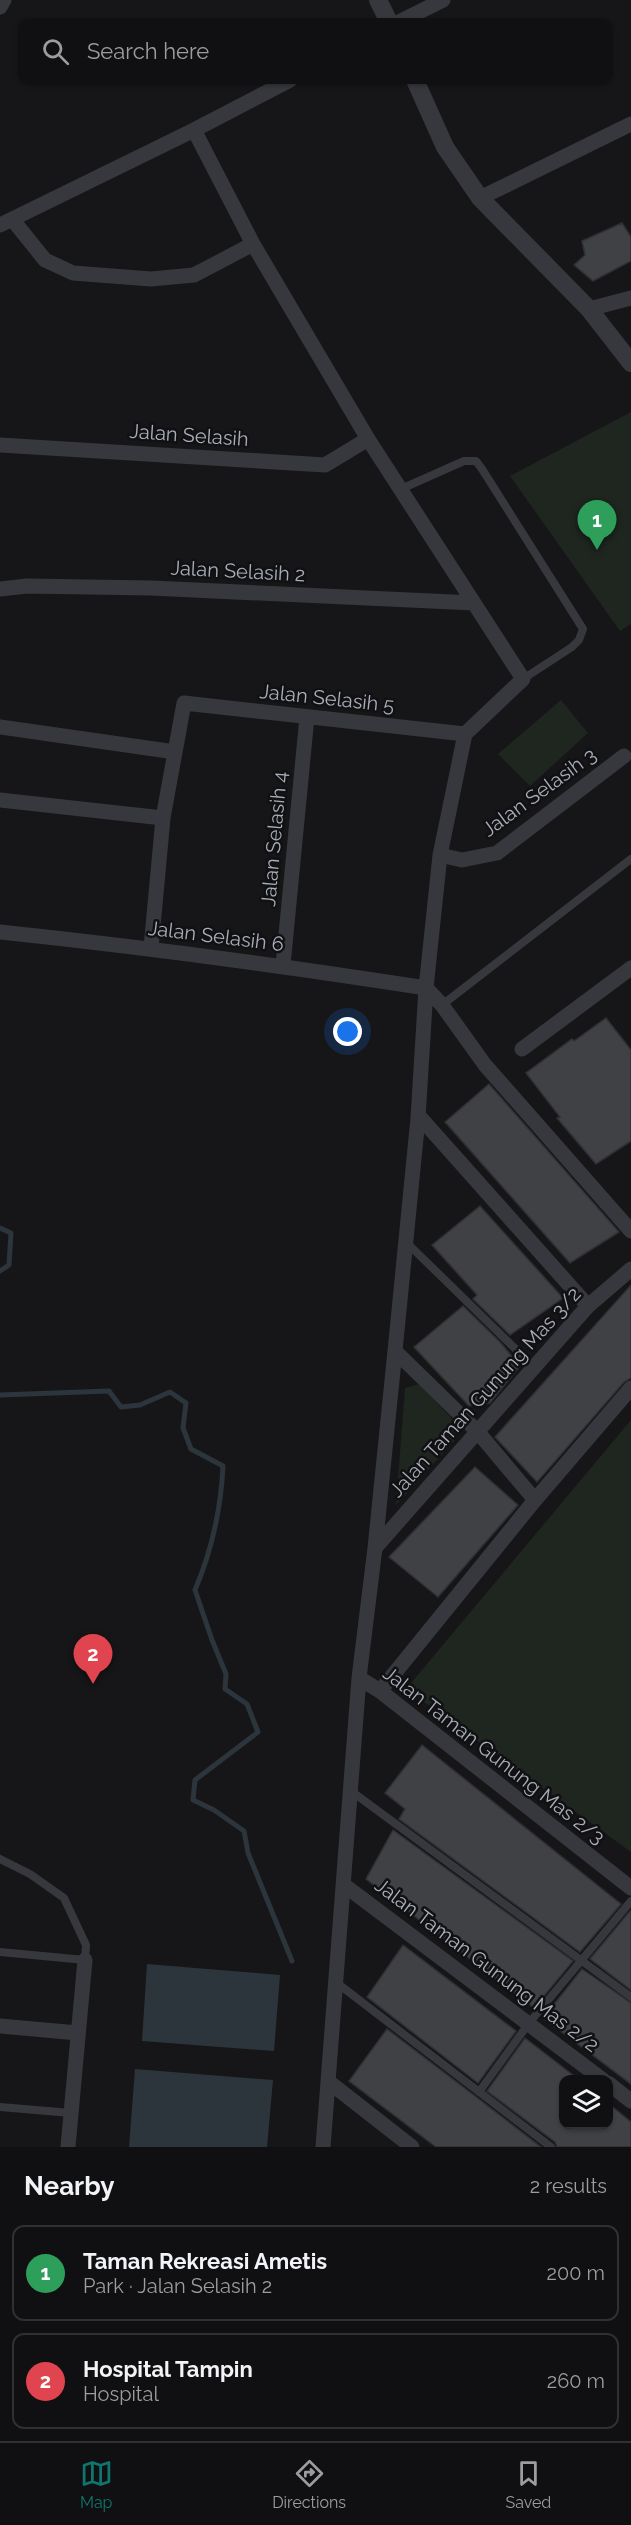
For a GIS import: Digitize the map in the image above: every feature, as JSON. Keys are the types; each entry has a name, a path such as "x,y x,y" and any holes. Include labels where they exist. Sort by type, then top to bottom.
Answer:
{"street":[{"path":"0,7 4,0"},
{"path":"378,0 387,18"},
{"path":"407,18 443,0"},
{"path":"253,244 194,275 151,279 73,273 45,260 6,222 282,84"},
{"path":"417,84 445,147 480,198 589,309 631,363"},
{"path":"480,198 631,124"},
{"path":"194,130 253,244 368,439 523,679 465,734 440,855 426,988 418,1115 406,1242 375,1548 359,1678 323,2147"},
{"path":"589,309 631,298"},
{"name":"Jalan Selasih","path":"0,445 325,465 368,439"},
{"name":"Jalan Selasih 2","path":"0,589 27,586 151,588 474,603"},
{"name":"Jalan Selasih 5","path":"175,752 184,704 465,734"},
{"name":"Jalan Selasih 4","path":"283,965 307,717"},
{"path":"0,727 175,752 163,818 151,948"},
{"name":"Jalan Selasih 3","path":"440,855 462,860 497,853 624,756"},
{"path":"0,800 163,818"},
{"name":"Jalan Selasih 6","path":"0,932 283,965 426,988"},
{"path":"522,1049 631,968"},
{"path":"426,988 442,1005 485,1065 631,1231"},
{"path":"418,1115 588,1306"},
{"name":"Jalan Taman Gunung Mas 3/2","path":"375,1548 588,1306 631,1269"},
{"path":"395,1351 477,1431 535,1500"},
{"path":"380,1691 535,1500 631,1388"},
{"name":"Jalan Taman Gunung Mas 2/3","path":"359,1678 380,1691 631,1888"},
{"name":"Jalan Taman Gunung Mas 2/2","path":"344,1885 598,2075"},
{"path":"68,2147 85,1960"},
{"path":"0,2026 78,2033"},
{"path":"329,2082 412,2147"},
{"path":"613,2087 631,2101"}],"lane":[{"path":"401,489 464,460 476,461 482,470 582,629 579,640 572,647 523,679"},
{"path":"442,1005 631,860"},
{"path":"406,1242 534,1367"},
{"path":"351,1791 631,1997"},
{"path":"0,1859 30,1874 64,1898 86,1945 85,1960 0,1952"},
{"path":"479,2092 530,2023 631,1901"},
{"path":"337,1983 551,2147"},
{"path":"0,2107 71,2113"}],"shaded area":[{"path":"631,412 631,624 620,631 510,476"},
{"path":"561,700 588,733 530,786 498,754"},
{"path":"419,1384 457,1424 454,1441 396,1505 405,1388"},
{"path":"631,1420 631,1852 406,1689"},
{"path":"147,1964 280,1975 274,2051 142,2041"},
{"path":"135,2069 273,2080 267,2147 129,2147"}],"building":[{"path":"622,223 631,237 631,261 593,281 574,265 585,255 582,241"},
{"path":"606,1018 631,1050 631,1141 596,1164 557,1118 560,1117 526,1073 572,1039 574,1041"},
{"path":"489,1084 619,1232 570,1263 445,1122"},
{"path":"480,1206 563,1298 510,1335 473,1299 477,1295 432,1245"},
{"path":"631,1285 631,1378 624,1382 537,1482 495,1437"},
{"path":"463,1306 500,1342 520,1366 490,1403 469,1406 414,1347"},
{"path":"475,1467 518,1505 438,1597 389,1557"},
{"path":"422,1745 621,1904 580,1952 399,1819 405,1809 385,1793"},
{"path":"393,1830 573,1961 534,2008 366,1879"},
{"path":"631,1912 631,1990 590,1959"},
{"path":"403,1945 516,2031 478,2083 367,1997"},
{"path":"582,1969 631,2003 631,2084 543,2018"},
{"path":"387,2029 541,2147 436,2147 349,2081"},
{"path":"525,2038 573,2075 559,2075 559,2129 613,2129 613,2107 631,2122 631,2147 557,2147 555,2142 487,2091"}],"waterway":[{"path":"0,1228 11,1233 9,1265 0,1271"},
{"path":"0,1395 109,1391 121,1407 140,1405 170,1392 186,1403 183,1428 191,1449 223,1466 215,1529 195,1590 226,1674 225,1689 247,1704 258,1732 195,1780 193,1800 214,1810 244,1831 248,1853 292,1961"}],"place":[{"name":"Taman Rekreasi Ametis","path":"597,550"},
{"name":"Hospital Tampin","path":"93,1684"}]}
